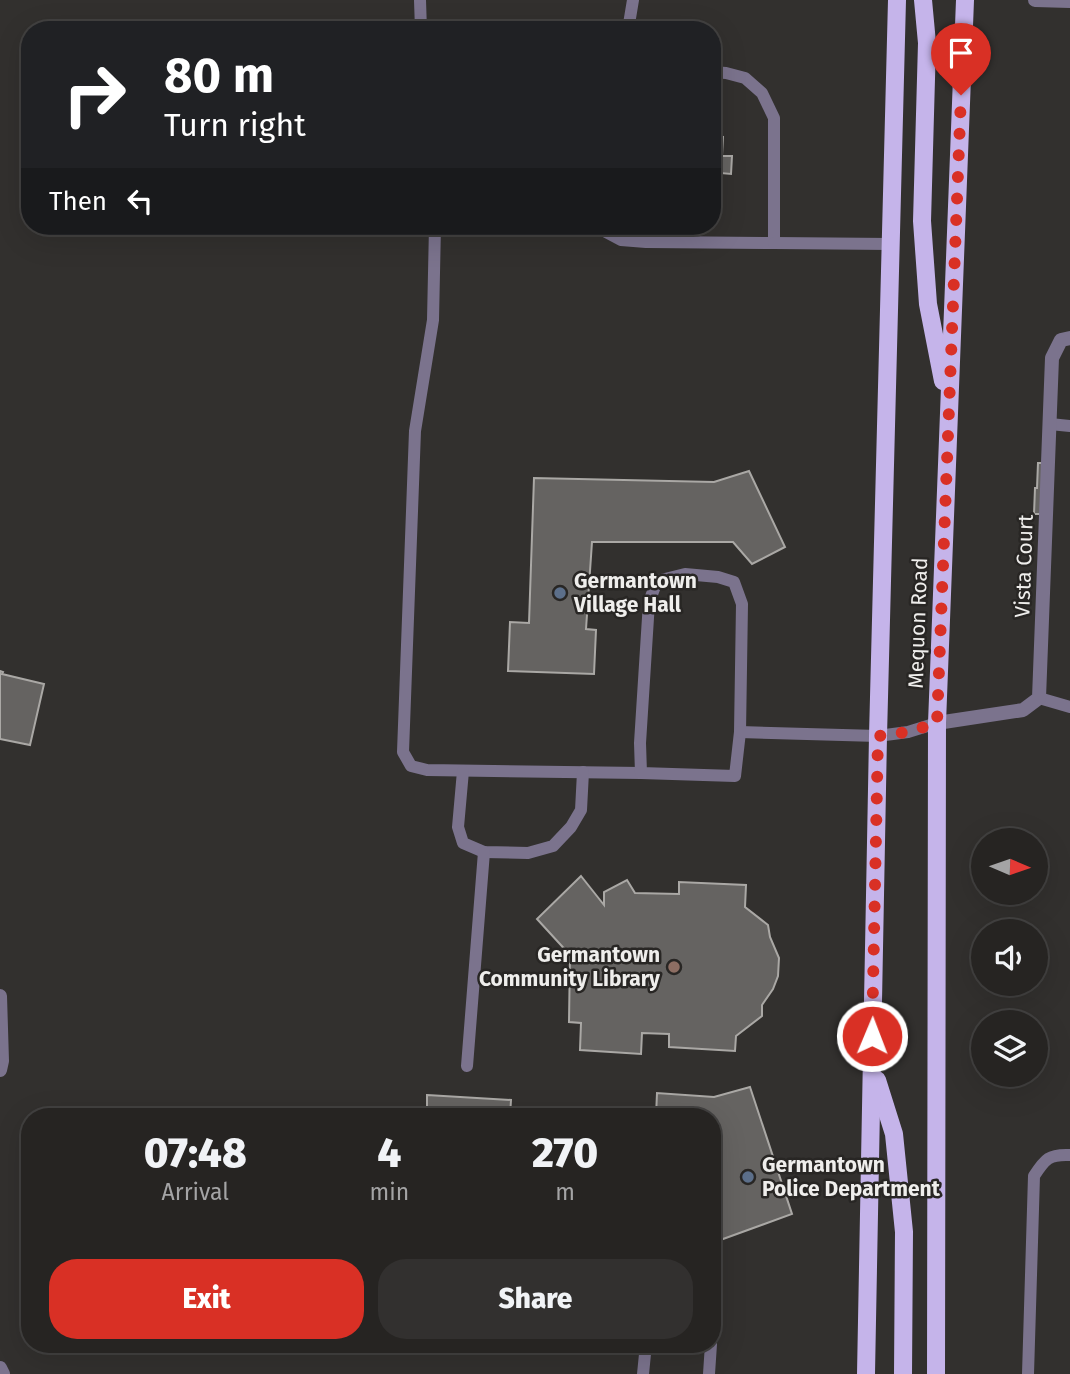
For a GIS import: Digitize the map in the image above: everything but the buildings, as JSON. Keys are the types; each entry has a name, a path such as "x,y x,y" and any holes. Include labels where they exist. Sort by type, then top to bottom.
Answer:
{"main road":[{"name":"Mequon Road","path":"866,1374 878,736 897,0"},
{"path":"923,0 928,43 923,245 928,304 948,412"},
{"name":"Mequon Road","path":"936,1374 937,723 965,0"},
{"path":"891,244 923,245"},
{"path":"872,1063 894,1135 904,1232 903,1374"}],"street":[{"path":"1035,0 1070,1"},
{"name":"Vista Court","path":"1039,698 1052,358 1061,340 1070,338"},
{"path":"937,723 1023,709 1039,698"},
{"path":"0,996 0,1070"},
{"path":"0,1368 2,1374"}],"lane":[{"path":"420,0 421,21"},
{"path":"630,21 633,0"},
{"path":"721,72 745,78 762,93 774,118 774,243"},
{"path":"435,235 433,320 415,431 403,752 411,766 427,770 735,776 740,732 742,604 734,582 718,577 685,574 657,581 649,602 640,743 641,773"},
{"path":"612,235 621,240 646,242 891,244"},
{"path":"1050,424 1070,426"},
{"path":"1039,698 1070,707"},
{"path":"740,732 878,736 908,732 937,723"},
{"path":"463,771 458,827 463,843 484,852 528,853 553,846 571,827 581,810 583,772"},
{"path":"467,1066 484,852"},
{"path":"1028,1374 1034,1176 1045,1160 1060,1154 1070,1155"},
{"path":"643,1374 645,1353"},
{"path":"709,1374 710,1353"}],"place":[{"name":"Germantown Village Hall","path":"560,593"},
{"name":"Germantown Community Library","path":"674,967"},
{"name":"Germantown Police Department","path":"748,1177"}],"route":[{"path":"872,1036 878,736 908,732 937,723 961,95"}]}
